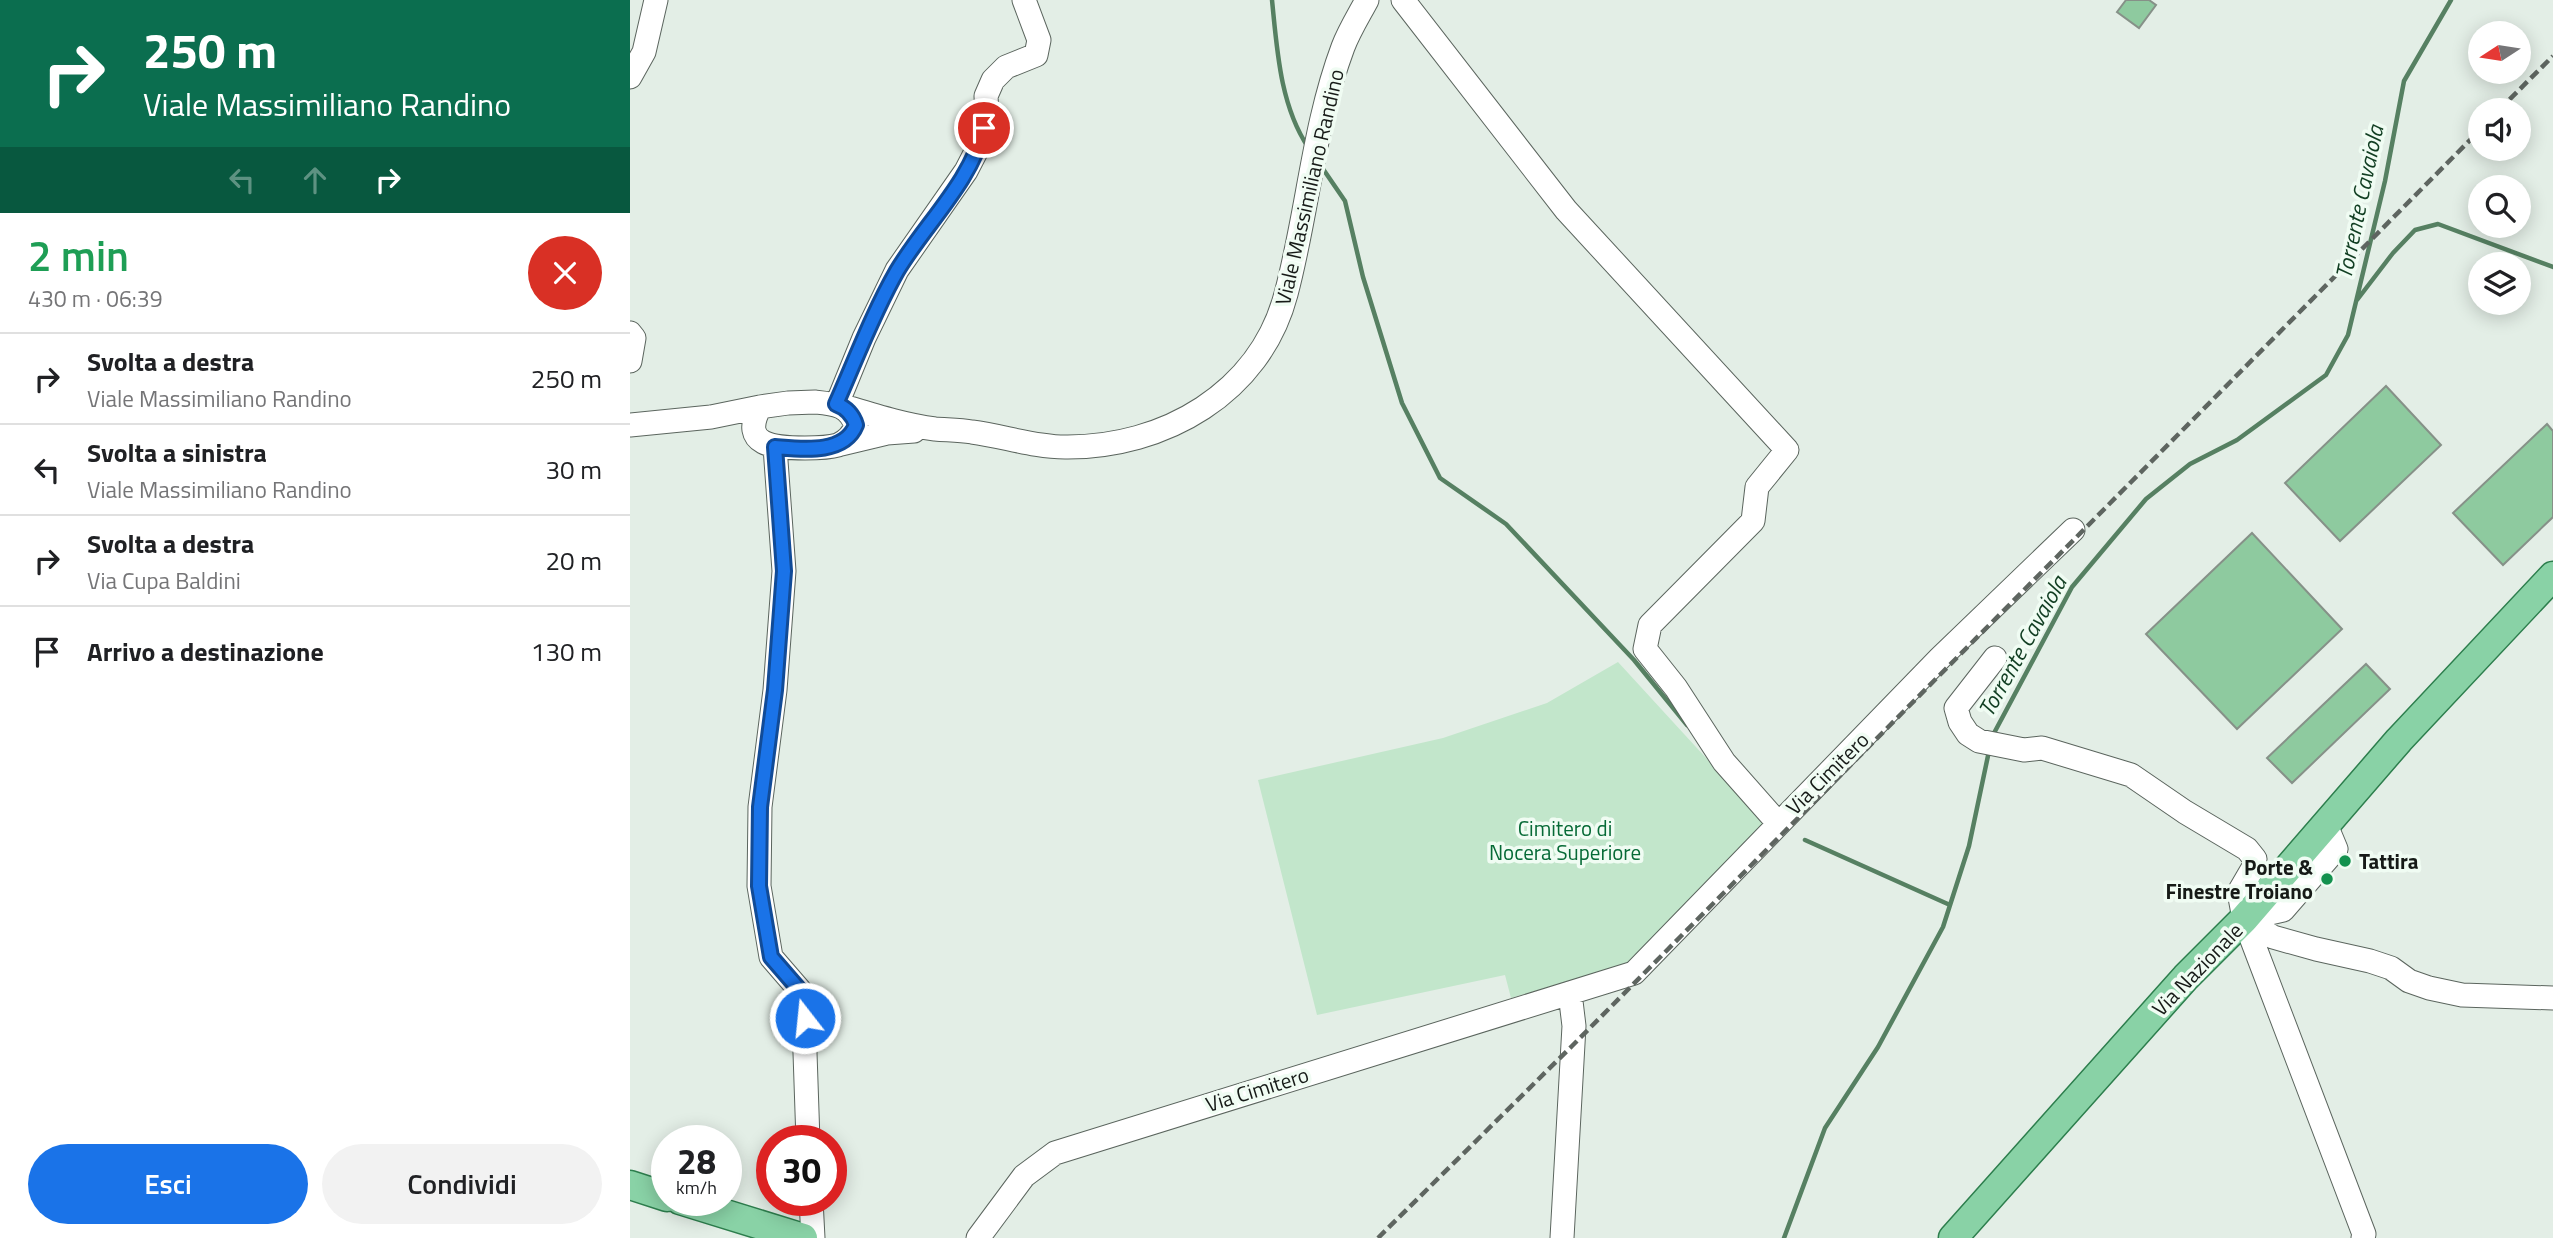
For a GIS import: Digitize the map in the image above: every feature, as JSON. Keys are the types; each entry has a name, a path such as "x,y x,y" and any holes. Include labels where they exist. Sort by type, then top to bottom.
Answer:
{"main road":[{"name":"Via Nazionale","path":"1953,1238 2186,977 2244,919 2399,740 2553,576"},
{"path":"630,1185 651,1191"},
{"path":"732,1216 803,1238"}],"street":[{"path":"840,405 864,338 897,271 966,171 981,142 988,114 986,96 993,80 1006,67 1035,55 1039,48 1039,40 1024,0"},
{"name":"Viale Massimiliano Randino","path":"934,429 972,432 1064,447 1123,442 1165,430 1197,414 1221,396 1261,352 1273,331 1286,295 1321,120 1344,45 1367,0"},
{"path":"1403,0 1566,210 1787,450 1757,487 1753,521 1650,625 1645,649 1676,688 1724,762 1777,823"},
{"path":"630,25 655,4"},
{"path":"630,77 643,52 655,4"},
{"path":"630,332 634,338 630,361"},
{"path":"630,425 677,421 788,403 840,405 897,422 934,429"},
{"path":"838,444 853,434 856,425 853,416 840,405"},
{"path":"760,407 754,419 754,431 768,445 784,571 775,690 760,807 759,886 771,957 803,994 807,1125"},
{"path":"677,421 733,430 768,445 819,447 887,433 934,429"},
{"name":"Via Cimitero","path":"978,1238 1024,1176 1055,1153 1634,973 1940,658 2073,530"},
{"path":"1995,658 1956,708 1960,722 1968,734 1988,743 2024,750 2042,748 2131,775 2185,812 2247,849 2255,859 2253,868 2239,892 2244,919 2363,1238"},
{"path":"2244,919 2273,937 2370,961 2391,968 2409,981 2429,988 2462,995 2553,998"},
{"path":"1562,1238 1574,1026 1570,993"},
{"path":"812,1216 813,1238"}],"green space":[{"name":"Cimitero di Nocera Superiore","path":"1618,662 1762,819 1765,826 1642,959 1511,998 1505,975 1317,1015 1258,780 1443,738 1547,703"}],"building":[{"path":"2126,0 2149,0 2156,5 2139,28 2117,12"},
{"path":"2386,386 2441,445 2340,541 2285,483"},
{"path":"2547,424 2553,431 2553,517 2503,565 2453,513"},
{"path":"2252,533 2342,629 2237,729 2146,634"},
{"path":"2366,664 2390,689 2292,783 2267,758"}],"waterway":[{"path":"1272,0 1281,76 1291,113 1308,147"},
{"name":"Torrente Cavaiola","path":"1993,735 2072,587 2146,499 2190,464 2237,440 2326,375 2348,335 2385,181 2404,81 2451,0"},
{"path":"1321,166 1345,201 1363,277 1402,403 1440,478 1506,524 1634,660 1687,725"},
{"path":"2357,300 2393,253 2415,230 2438,224 2553,267"},
{"name":"Torrente Cavaiola","path":"1784,1238 1825,1128 1878,1047 1943,927 1969,846 1989,751"},
{"path":"1805,840 1950,905"}],"railway":[{"path":"2511,98 2553,56"},
{"path":"1378,1238 1572,1046 2468,142"}],"place":[{"name":"Tattira","path":"2345,861"},
{"name":"Porte & Finestre Troiano","path":"2327,879"}],"route":[{"path":"805,1018 803,994 771,957 759,886 760,807 775,690 784,571 775,447 838,444 853,434 856,425 853,416 843,406 836,404 864,338 897,271 966,171 981,142 984,128"}]}
